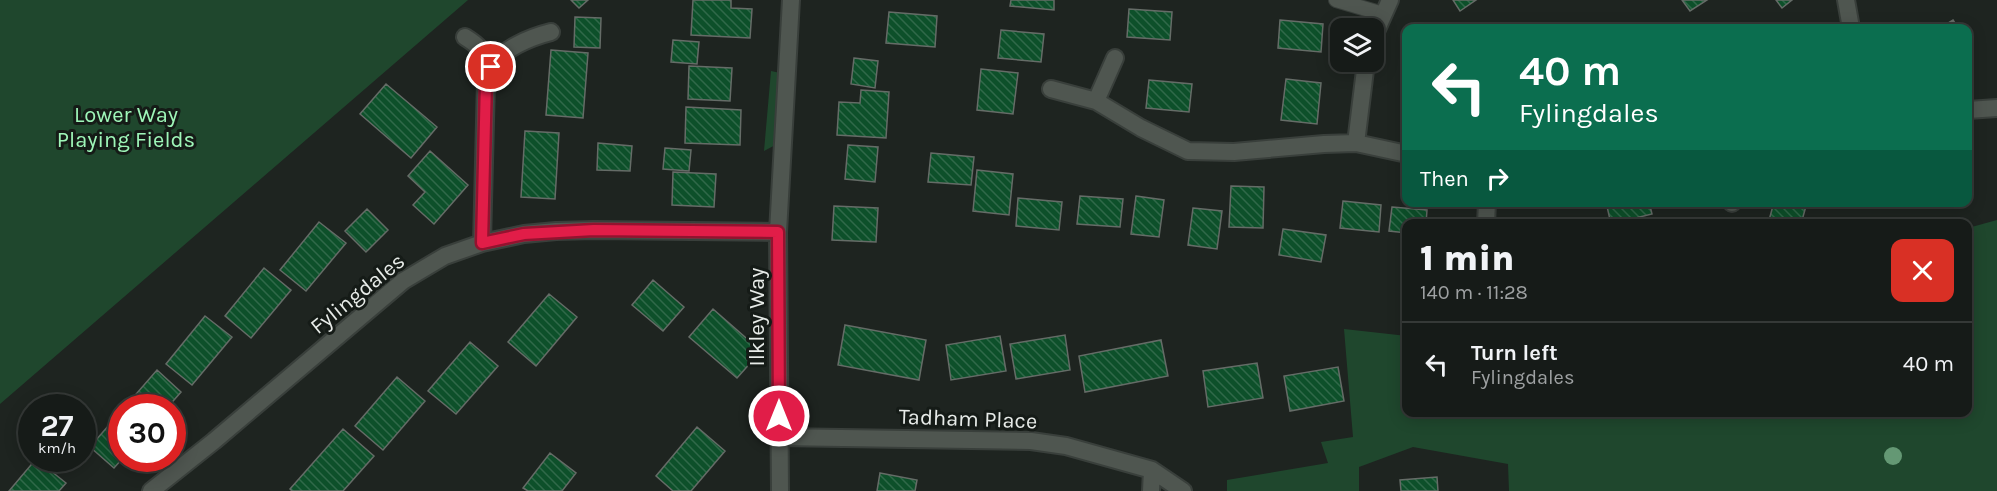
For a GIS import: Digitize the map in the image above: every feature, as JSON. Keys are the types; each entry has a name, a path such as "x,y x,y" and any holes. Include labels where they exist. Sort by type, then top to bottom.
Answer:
{"street":[{"name":"Ilkley Way","path":"780,491 778,232 791,0"},
{"path":"1846,0 1850,24"},
{"path":"482,243 486,81 491,67 515,46 533,36 551,32"},
{"path":"465,37 479,46 486,54 491,67"},
{"path":"1096,101 1115,58"},
{"path":"1356,143 1365,72"},
{"path":"1051,89 1096,101 1141,128 1188,151 1234,152 1356,143 1402,153"},
{"path":"1972,110 1997,108"},
{"name":"Fylingdales","path":"152,491 223,434 403,281 445,256 482,243 524,234 585,230 778,232"},
{"name":"Tadham Place","path":"779,437 1031,441 1066,446 1152,470 1183,491"},
{"path":"1151,491 1152,470"}],"lane":[{"path":"1336,0 1386,7"}],"green space":[{"name":"Lower Way Playing Fields","path":"0,0 468,0 0,404"},
{"path":"771,71 780,73 779,143 764,151"},
{"path":"1997,220 1997,491 1509,491 1508,464 1413,447 1359,467 1359,491 1227,491 1227,480 1328,463 1321,442 1353,437 1344,329 1402,335 1402,417 1972,417 1972,227"}],"building":[{"path":"571,0 588,0 579,8"},
{"path":"693,0 731,0 731,8 752,9 750,38 691,35"},
{"path":"1011,0 1054,0 1054,10 1010,6"},
{"path":"1453,0 1476,0 1460,11"},
{"path":"1682,0 1707,0 1690,11"},
{"path":"1776,0 1792,0 1782,8"},
{"path":"1129,9 1172,12 1170,40 1127,37"},
{"path":"889,12 937,16 935,47 886,43"},
{"path":"575,17 601,18 600,48 574,47"},
{"path":"1280,20 1323,24 1321,52 1278,48"},
{"path":"1001,30 1044,34 1041,62 998,58"},
{"path":"673,40 699,42 697,64 671,62"},
{"path":"551,50 588,53 583,118 546,115"},
{"path":"854,58 878,61 875,88 851,84"},
{"path":"689,66 732,68 730,101 688,99"},
{"path":"981,69 1018,73 1013,114 977,110"},
{"path":"1286,79 1321,83 1317,124 1281,120"},
{"path":"1149,80 1192,84 1189,112 1146,108"},
{"path":"386,84 437,127 411,158 360,114"},
{"path":"861,90 889,92 886,138 837,135 839,102 860,103"},
{"path":"686,107 741,110 740,145 685,143"},
{"path":"525,131 559,133 555,199 521,197"},
{"path":"598,143 632,146 630,171 597,170"},
{"path":"848,145 878,147 875,182 845,179"},
{"path":"665,148 691,150 689,171 663,169"},
{"path":"430,151 468,185 434,224 413,205 425,192 408,176"},
{"path":"931,153 974,157 971,185 928,182"},
{"path":"977,170 1013,174 1009,215 973,211"},
{"path":"673,172 716,174 714,207 672,205"},
{"path":"1231,186 1264,187 1263,228 1229,227"},
{"path":"1080,196 1123,199 1120,227 1077,224"},
{"path":"1136,196 1164,200 1159,237 1131,234"},
{"path":"1018,198 1062,202 1059,230 1016,226"},
{"path":"1343,201 1381,205 1379,232 1340,228"},
{"path":"834,206 878,208 876,242 832,240"},
{"path":"1392,207 1427,210 1426,219 1402,219 1402,232 1389,231"},
{"path":"1607,207 1650,207 1652,214 1632,219 1610,219"},
{"path":"1773,207 1806,207 1802,219 1769,219"},
{"path":"1193,208 1222,211 1217,249 1188,245"},
{"path":"367,209 388,230 366,252 345,231"},
{"path":"319,222 346,243 306,291 280,270"},
{"path":"1283,229 1326,235 1321,262 1279,255"},
{"path":"264,268 291,290 251,338 225,316"},
{"path":"653,280 684,307 663,331 632,305"},
{"path":"549,294 577,317 536,366 508,342"},
{"path":"713,309 761,351 737,378 689,337"},
{"path":"205,316 232,337 192,385 166,364"},
{"path":"845,325 926,340 919,380 838,365"},
{"path":"1065,335 1070,370 1016,379 1010,344"},
{"path":"1000,336 1006,371 951,380 946,345"},
{"path":"1161,340 1168,376 1085,392 1079,356"},
{"path":"470,342 498,366 456,414 428,391"},
{"path":"1257,363 1263,398 1208,407 1203,371"},
{"path":"1338,367 1344,401 1290,411 1284,376"},
{"path":"157,370 181,392 179,394 136,394"},
{"path":"397,377 425,401 383,450 355,426"},
{"path":"108,426 108,463 96,452 96,440"},
{"path":"697,427 725,451 691,491 673,491 656,476"},
{"path":"343,429 374,456 343,491 292,491 290,489"},
{"path":"550,453 576,473 562,491 528,491 523,488"},
{"path":"25,472 52,472 66,483 59,491 9,491"},
{"path":"880,473 917,480 915,491 877,491"},
{"path":"1437,477 1438,491 1401,491 1400,480"}],"route":[{"path":"491,67 486,81 482,243 524,234 556,231 778,232 779,416"}]}
